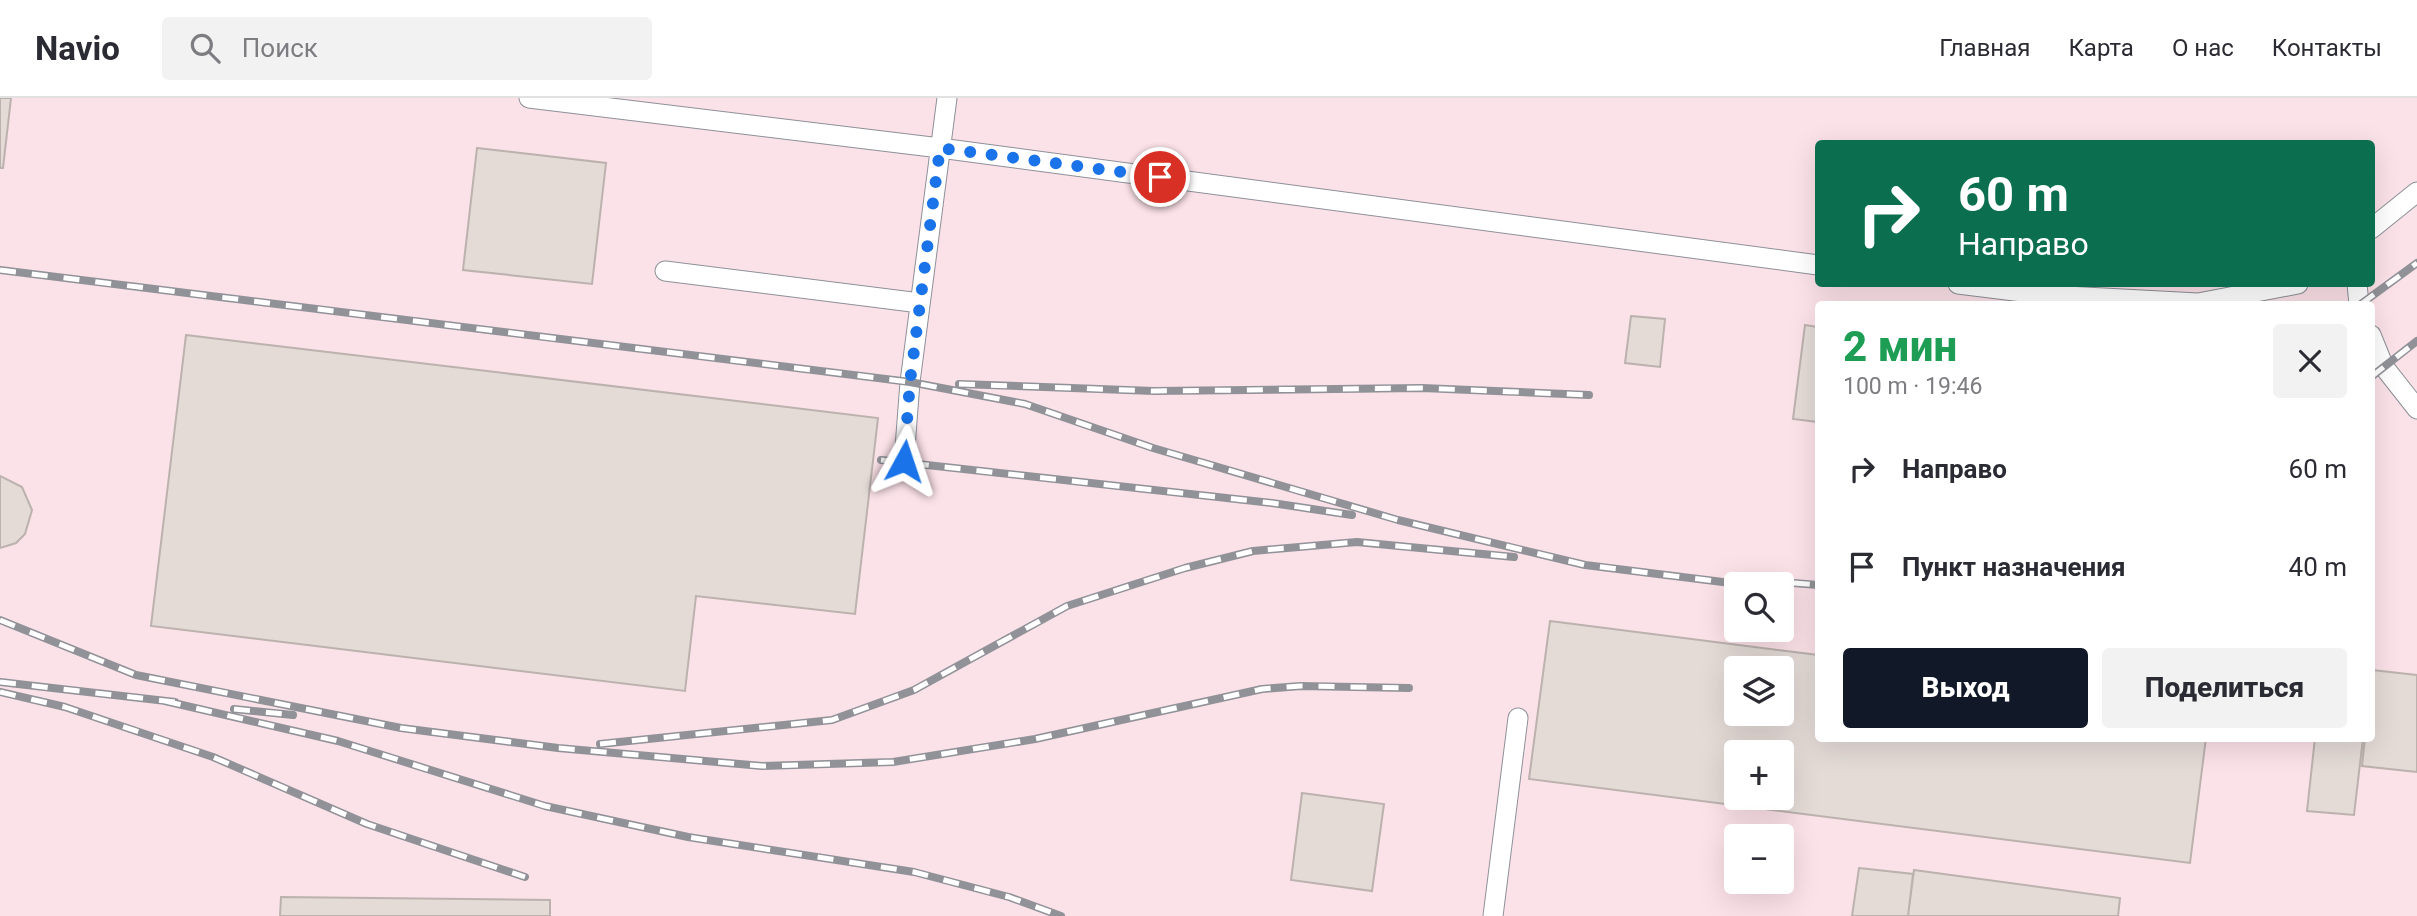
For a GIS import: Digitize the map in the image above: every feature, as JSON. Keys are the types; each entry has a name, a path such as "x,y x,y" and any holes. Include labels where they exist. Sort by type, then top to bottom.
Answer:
{"lane":[{"path":"529,98 940,148 1815,265"},
{"path":"904,461 920,303 940,148 950,99"},
{"path":"2375,226 2417,192"},
{"path":"665,271 920,303"},
{"path":"1982,287 2047,295 2160,301"},
{"path":"2209,301 2282,287"},
{"path":"2375,345 2384,367 2417,409"},
{"path":"1493,916 1518,718"}],"shaded area":[{"path":"0,98 2417,98 2417,916 0,916"}],"building":[{"path":"0,98 11,98 3,168 0,168"},
{"path":"477,148 606,163 592,284 463,270"},
{"path":"1631,316 1665,319 1660,367 1625,363"},
{"path":"1805,325 1815,327 1815,422 1793,419"},
{"path":"186,335 878,418 855,614 696,596 685,691 151,626"},
{"path":"0,476 22,487 32,510 25,534 16,543 0,548"},
{"path":"1550,621 1815,655 1815,742 2205,742 2190,863 1773,810 1794,810 1794,740 1724,740 1724,804 1529,779"},
{"path":"2375,670 2417,675 2417,772 2362,766 2365,742 2375,742"},
{"path":"2315,742 2363,742 2354,815 2307,811"},
{"path":"1302,793 1384,804 1372,891 1291,880"},
{"path":"1859,868 1913,874 1908,916 1852,916"},
{"path":"1914,870 2120,898 2118,916 1908,916"},
{"path":"281,897 550,900 550,916 280,916"}],"railway":[{"path":"2365,301 2417,263"},
{"path":"0,270 910,382 1025,404 1153,448 1398,520 1585,565 1724,582"},
{"path":"2375,374 2417,341"},
{"path":"959,384 1154,391 1422,388 1589,395"},
{"path":"881,460 1272,503 1352,515"},
{"path":"600,744 832,720 914,690 1067,606 1185,568 1253,551 1357,542 1514,557"},
{"path":"1794,583 1815,585"},
{"path":"0,620 136,675 401,728 558,748 762,766 893,762 1035,739 1262,689 1301,686 1409,688"},
{"path":"0,682 175,702"},
{"path":"0,692 65,707 213,757 367,824 525,877"},
{"path":"165,701 338,741 545,806 688,837 914,872 1009,897 1061,916"},
{"path":"234,709 293,715"}],"route":[{"path":"904,461 910,382 940,148 1160,177"}]}
